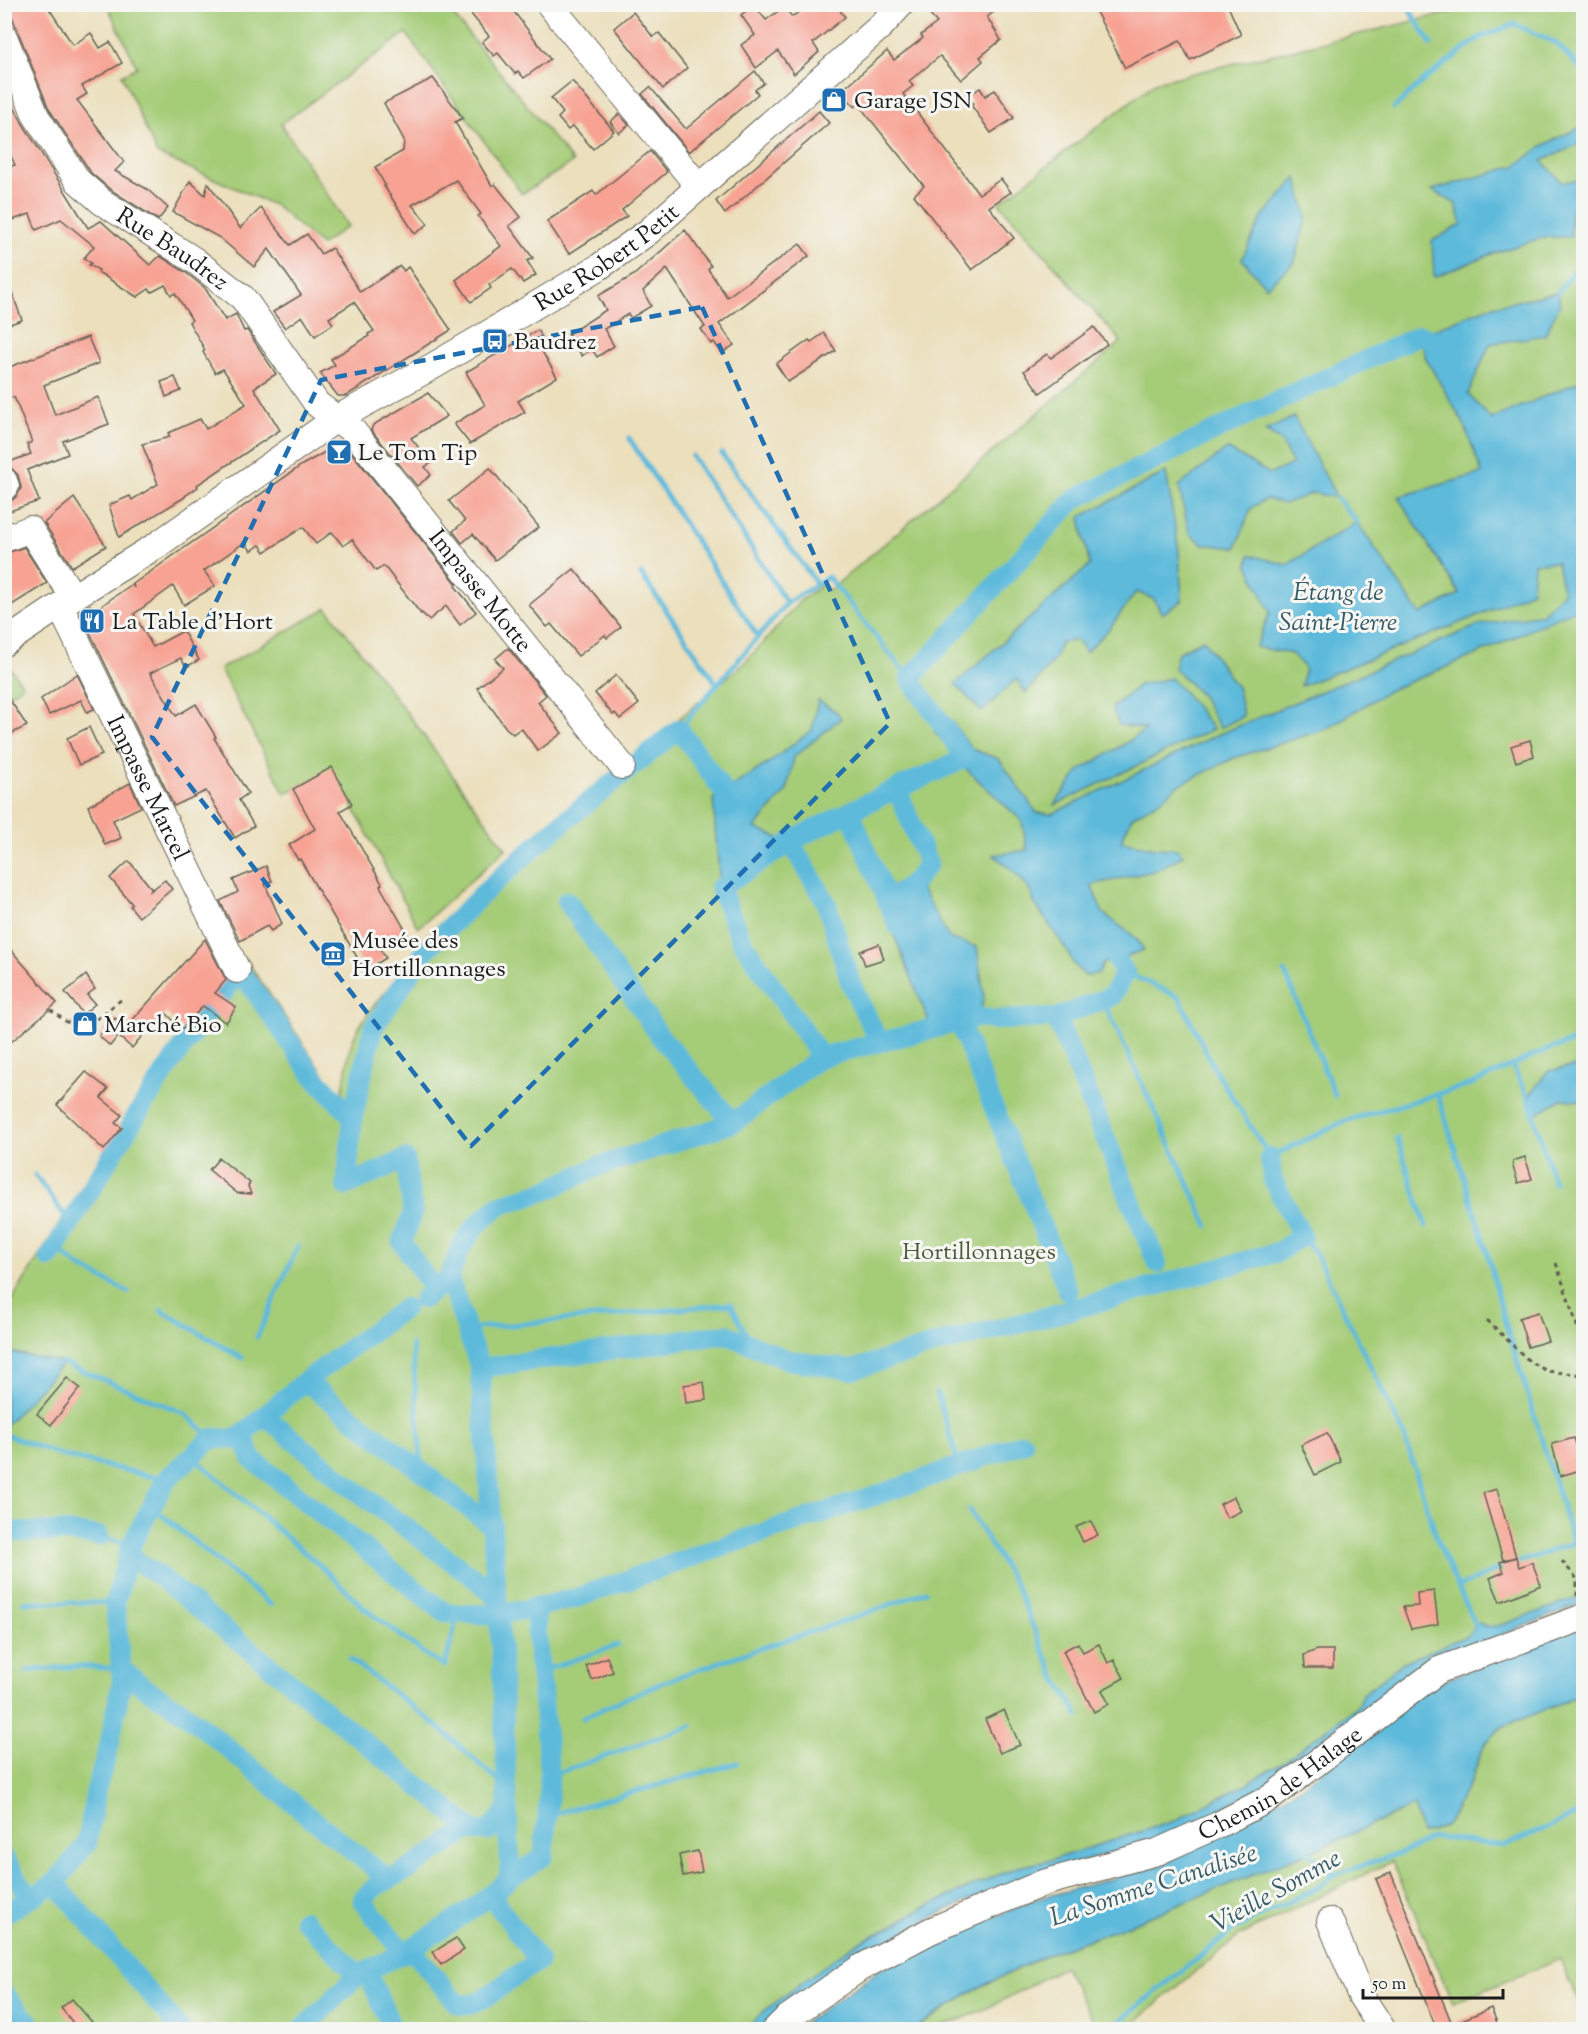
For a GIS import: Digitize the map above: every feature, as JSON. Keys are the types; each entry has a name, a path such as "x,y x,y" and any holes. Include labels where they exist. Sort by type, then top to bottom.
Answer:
{"street":[{"path":"549,4 699,188"},
{"name":"Rue Robert Petit","path":"4,643 157,544 336,419 435,365 598,267 648,232 881,26 901,4"},
{"name":"Rue Baudrez","path":"4,37 11,76 78,181 102,202 194,260 243,298 317,404 336,419"},
{"name":"Impasse Motte","path":"336,419 352,431 622,766"},
{"name":"Impasse Marcel","path":"4,538 30,529 66,601 237,970"},
{"name":"Chemin de Halage","path":"775,2030 786,2019 860,1968 930,1931 1043,1883 1157,1852 1218,1825 1270,1798 1439,1670 1584,1617"},
{"path":"1330,1922 1361,1996 1383,2030"}],"path":[{"path":"50,1010 74,1027 88,1026 122,999"},
{"path":"1556,1263 1584,1346"},
{"path":"1487,1320 1529,1361 1547,1371 1584,1376"},
{"path":"1562,1561 1577,1580 1577,1591"}],"highlighted area":[{"path":"702,307 890,723 471,1146 152,737 321,380"}],"green space":[{"path":"107,5 445,5 573,162 522,194 406,33 281,124 348,226 321,245 276,206 157,154 122,75 137,67"},
{"name":"Hortillonnages","path":"1482,5 1583,5 1583,1600 1420,1660 1315,1750 1160,1836 1017,1878 929,1914 756,2029 5,2029 4,1313 105,1150 190,1020 223,979 245,958 334,1089 342,1095 349,1051 356,1032 370,1010 419,953 491,884 743,664 801,600 822,585 830,590 1121,342 999,203 1156,82"},
{"path":"327,608 411,718 506,849 418,928 332,768 285,794 220,669"},
{"path":"10,668 23,685 5,699 4,672"},
{"path":"1583,1694 1583,2013 1560,1959 1453,2003 1392,1861 1239,1936 1126,2029 1091,2029 1093,2020 1064,1967 990,2006 951,2023 914,2030 970,1992 1046,1955 1126,1926 1339,1840 1415,1805 1421,1834 1446,1826 1471,1780 1485,1743 1502,1727"}],"water":[{"path":"1583,126 1583,142 1542,161 1562,182 1583,180 1583,202 1571,207 1571,237 1544,237 1489,255 1434,277 1432,241 1462,224 1456,204 1432,190 1515,166 1544,145"},
{"path":"1297,178 1307,217 1294,263 1266,287 1242,259 1263,216"},
{"name":"Étang de Saint-Pierre","path":"1558,292 1560,304 1545,335 1490,344 1468,394 1491,419 1583,380 1583,606 1473,656 1388,691 1326,729 1234,758 1177,786 1162,799 1132,817 1121,841 1155,848 1178,849 1183,856 1154,871 1091,885 1103,913 1136,938 1144,950 1103,963 1099,973 1085,976 1073,963 1034,903 1024,882 994,855 1027,850 1022,821 963,766 934,731 950,719 972,749 999,759 1037,813 1052,814 1217,735 1479,625 1542,614 1563,592 1557,562 1534,563 1532,591 1470,619 1301,686 1305,668 1292,654 1256,647 1270,612 1248,565 1250,555 1287,565 1357,522 1420,614 1460,594 1398,497 1482,473 1464,424 1426,359 1420,335 1489,307"},
{"path":"1294,417 1337,498 1313,493 1284,504 1266,499 1251,508 1236,548 1203,544 1189,533 1179,486 1227,449 1270,474 1293,464 1280,440 1265,431"},
{"path":"1166,472 1179,551 1182,601 1162,614 1154,599 1136,592 1109,629 1086,652 1077,640 1060,643 1055,659 1026,693 1016,679 982,712 955,684 1090,565 1080,517"},
{"path":"1203,639 1238,689 1243,716 1220,728 1202,696 1174,668 1178,653"},
{"path":"1171,678 1213,729 1053,806 1080,770 1146,729 1119,725 1112,708 1139,685"},
{"path":"818,700 837,712 841,718 794,757 787,790 755,828 791,843 720,888 713,799 767,764 812,730"},
{"path":"916,880 949,938 977,947 984,997 979,1017 940,1026 930,1024 881,903 888,902"},
{"path":"1583,1065 1583,1101 1561,1099 1533,1116 1528,1097 1548,1071"},
{"path":"5,1351 63,1363 5,1425"},
{"path":"1583,1596 1583,1603 1433,1662 1384,1694 1349,1726 1290,1771 1252,1793 1167,1836 1016,1882 946,1910 886,1942 760,2029 744,2030 764,2011 836,1957 923,1908 1017,1867 1044,1862 1174,1821 1285,1761 1357,1706 1362,1695 1402,1663 1469,1635 1479,1623 1487,1627 1498,1626"},
{"name":"La Somme Canalisée","path":"1583,1624 1583,1694 1502,1727 1485,1743 1471,1780 1446,1826 1421,1834 1414,1805 1339,1840 1126,1926 1046,1955 970,1992 914,2029 794,2030 895,1959 1037,1899 1162,1865 1302,1787 1429,1687"}],"building":[{"path":"7,4 46,4 73,45 91,33 100,48 110,42 122,63 82,86 87,94 77,100 124,162 115,171 147,189 168,208 158,220 111,190 91,173 49,109"},
{"path":"483,4 508,4 550,59 524,78 518,71 515,74 498,53 494,56 482,42 489,36 471,14"},
{"path":"810,4 835,4 845,17 813,43 819,52 794,74 778,51 756,68 741,45 755,35 741,15 754,5 766,20 784,7 792,17"},
{"path":"941,4 1005,4 987,17 1001,40 980,57 983,61 961,80 940,56 909,81 913,86 903,94 979,194 1001,179 1011,192 989,207 1014,238 972,270 914,195 924,186 858,104 855,107 841,91 887,51 894,60 923,38 921,35 937,23 929,14"},
{"path":"1092,4 1227,4 1241,35 1190,60 1180,41 1125,68"},
{"path":"633,12 653,37 659,33 687,68 663,89 614,28"},
{"path":"755,71 764,83 755,90 758,94 689,152 642,94 650,87 686,129"},
{"path":"433,78 463,118 455,122 492,186 495,184 521,217 509,226 533,258 527,261 536,275 523,283 512,269 489,285 491,288 471,302 456,280 501,246 478,216 481,214 456,180 412,205 428,224 415,234 384,186 375,167 403,151 404,140 384,103"},
{"path":"572,81 614,131 593,149 573,126 568,130 558,118 563,113 551,98"},
{"path":"4,88 23,124 88,228 101,221 150,265 160,256 185,272 205,288 225,320 236,314 244,331 247,330 276,374 254,388 280,430 197,485 198,487 185,497 119,537 109,505 130,496 132,500 158,484 142,444 170,437 168,433 200,419 206,429 246,404 223,369 215,373 189,322 192,320 175,293 171,295 165,285 152,292 149,289 137,297 89,265 91,263 84,258 94,246 61,219 36,230 30,214 4,223 4,168 15,165 4,140"},
{"path":"980,88 985,96 995,90 1014,118 991,133 971,105 973,104 968,96"},
{"path":"819,111 829,123 725,214 716,201"},
{"path":"619,114 629,125 619,133 610,122"},
{"path":"650,151 667,172 622,210 627,216 569,254 547,221 593,191 596,195"},
{"path":"190,181 205,195 208,183 240,228 261,208 290,245 307,234 321,254 332,248 360,292 400,266 404,271 408,267 451,330 346,396 338,396 320,373 335,365 331,359 374,331 354,302 329,318 333,324 315,336 302,316 285,328 273,312 301,295 269,249 254,267 220,238 173,212"},
{"path":"685,230 711,266 708,269 727,297 800,244 809,256 719,324 734,345 722,353 714,342 711,344 701,329 705,327 667,269 643,291 651,306 631,318 628,314 604,329 614,346 597,357 592,349 582,356 568,334 606,310 598,296 634,275"},
{"path":"4,276 6,276 22,320 4,326"},
{"path":"1094,327 1107,344 1040,393 1024,371 1047,354 1051,358"},
{"path":"538,330 546,345 540,348 557,377 518,401 525,412 470,444 454,424 485,405 466,372"},
{"path":"824,333 836,351 788,382 776,364 809,340 811,342"},
{"path":"88,337 99,363 44,385 55,415 98,397 109,424 63,441 68,454 27,470 39,501 4,513 4,501 12,500 21,488 18,475 9,462 31,454 27,444 32,442 14,397 4,400 4,369"},
{"path":"175,377 181,391 166,397 161,382"},
{"path":"428,393 447,416 411,438 431,463 425,467 431,475 417,486 371,430 373,425"},
{"path":"343,442 457,584 455,586 476,612 460,625 446,606 429,620 421,614 384,566 376,571 352,539 343,546 332,532 316,544 303,527 265,552 260,545 251,551 245,542 204,571 215,586 184,605 173,586 134,614 153,647 183,631 199,660 186,667 181,658 150,673 176,716 196,704 248,793 239,800 254,826 235,838 206,791 174,806 80,612 90,605 94,611 132,584 134,588 133,584 302,465"},
{"path":"490,468 539,527 495,560 473,534 462,543 453,531 465,521 449,501"},
{"path":"74,498 106,546 72,567 44,523"},
{"path":"24,547 47,583 4,610 4,554"},
{"path":"574,569 621,627 607,638 605,635 578,656 551,624 547,627 529,605"},
{"path":"508,648 546,695 538,702 562,733 538,751 521,728 513,734 506,728 477,688 503,668 495,659"},
{"path":"77,674 94,709 87,712 81,700 49,715 41,699"},
{"path":"616,675 639,704 620,719 615,713 613,715 595,693"},
{"path":"4,691 27,726 4,737"},
{"path":"89,727 102,755 79,765 67,738"},
{"path":"1530,740 1534,756 1516,762 1511,746"},
{"path":"332,767 352,804 340,811 407,933 380,949 386,958 365,971 300,859 298,860 289,845 315,829 293,789"},
{"path":"130,783 141,807 113,820 121,838 105,845 88,806"},
{"path":"129,861 152,889 149,892 165,880 172,889 139,917 130,906 132,904 110,878"},
{"path":"266,866 272,881 265,884 282,924 271,931 267,926 240,941 220,901 238,892 233,880"},
{"path":"205,939 226,980 215,993 236,1007 226,1023 203,1006 182,1029 166,1013 132,1048 118,1036 110,1046 99,1036 115,1018 126,1028"},
{"path":"4,942 57,1003 4,1048"},
{"path":"879,944 884,959 865,965 860,951"},
{"path":"86,975 95,989 87,995 95,1004 83,1014 65,992"},
{"path":"86,1072 108,1089 101,1098 122,1115 115,1123 122,1128 104,1150 57,1105"},
{"path":"1525,1157 1532,1179 1518,1183 1513,1161"},
{"path":"219,1158 250,1183 248,1186 251,1194 237,1193 209,1170"},
{"path":"1538,1312 1548,1341 1528,1347 1519,1318"},
{"path":"67,1378 80,1388 51,1425 37,1414"},
{"path":"704,1382 706,1400 686,1403 684,1385"},
{"path":"1327,1433 1341,1462 1315,1475 1301,1445"},
{"path":"1574,1438 1584,1469 1560,1476 1552,1444"},
{"path":"1497,1489 1516,1557 1503,1560 1483,1493"},
{"path":"1234,1497 1241,1511 1227,1518 1220,1504"},
{"path":"1091,1521 1098,1535 1083,1542 1076,1527"},
{"path":"1516,1557 1519,1567 1532,1562 1541,1585 1500,1602 1490,1578 1504,1572 1500,1562"},
{"path":"1434,1591 1438,1624 1411,1629 1403,1607 1418,1606 1417,1593"},
{"path":"1078,1643 1083,1652 1099,1644 1108,1663 1114,1660 1124,1678 1102,1690 1109,1704 1094,1712 1063,1651"},
{"path":"1317,1650 1333,1650 1333,1668 1305,1668 1304,1655"},
{"path":"607,1657 613,1672 592,1680 586,1666"},
{"path":"1004,1710 1020,1745 1000,1753 985,1719"},
{"path":"698,1851 702,1872 683,1876 679,1855"},
{"path":"1391,1873 1452,2024 1491,2008 1500,2030 1437,2030 1376,1879"},
{"path":"456,1938 464,1950 441,1965 433,1952"},
{"path":"72,1999 92,2022 83,2030 79,2030 61,2008"}],"waterway":[{"path":"1406,4 1431,44"},
{"path":"1394,108 1423,81 1479,38 1514,24 1556,43 1584,72"},
{"path":"1558,292 1578,267 1584,265"},
{"path":"449,1278 460,1248 477,1225 498,1206 545,1191 597,1167 733,1123 821,1057 740,938 720,888 799,837 881,796 966,758 910,679 1075,499 1262,408 1420,335 1436,342 1440,349"},
{"path":"629,438 758,637"},
{"path":"722,454 817,584"},
{"path":"692,456 787,603"},
{"path":"1337,498 1357,522"},
{"path":"641,574 717,684"},
{"path":"679,729 787,603 828,577 910,679"},
{"path":"434,1290 402,1242 413,1213 405,1159 346,1186 353,1117 373,1028 426,950 493,884 556,828 679,729 739,813"},
{"path":"888,902 916,880 928,864 897,789"},
{"path":"850,812 898,926"},
{"path":"791,843 826,902 851,984 879,1042"},
{"path":"567,901 659,1035 733,1123"},
{"path":"821,1057 979,1017 992,1020 1056,1018 1112,996 1125,972 1102,938"},
{"path":"1125,972 1179,997 1215,1070 1270,1157 1345,1121 1469,1085 1544,1051 1584,1038"},
{"path":"1285,972 1335,1096"},
{"path":"49,1258 162,1077 212,1007 239,974 243,975 315,1078 353,1117"},
{"path":"1103,1000 1208,1226"},
{"path":"1056,1018 1157,1263"},
{"path":"959,1022 1068,1291"},
{"path":"1576,1041 1584,1065"},
{"path":"1512,1065 1528,1097 1554,1183"},
{"path":"1438,1095 1574,1544"},
{"path":"1397,1138 1426,1226"},
{"path":"480,1368 726,1334 788,1360 852,1370 937,1344 1034,1320 1278,1252 1302,1236 1272,1178 1270,1157"},
{"path":"35,1175 70,1223"},
{"path":"1302,1236 1316,1254 1404,1435 1439,1545 1478,1631"},
{"path":"257,1337 298,1246"},
{"path":"55,1247 77,1265 128,1292"},
{"path":"302,2030 358,1975 404,1953 477,1906 508,1880 510,1865 501,1650 480,1368 449,1278 423,1299"},
{"path":"405,1308 423,1299"},
{"path":"466,1329 731,1304 751,1344"},
{"path":"4,1914 55,1883 87,1843 96,1790 109,1747 122,1680 115,1603 131,1545 166,1480 212,1438 237,1439 305,1381 405,1308"},
{"path":"161,1310 242,1358"},
{"path":"412,1345 422,1473"},
{"path":"63,1363 184,1413 212,1438"},
{"path":"305,1381 492,1526"},
{"path":"937,1393 959,1466"},
{"path":"265,1416 346,1483 478,1581 497,1598"},
{"path":"4,1434 61,1455 166,1480"},
{"path":"237,1439 246,1443 252,1459 445,1613 499,1615 573,1599 1023,1443"},
{"path":"192,1456 324,1569 364,1608 429,1657 445,1666 458,1613"},
{"path":"152,1507 271,1605"},
{"path":"969,1510 1015,1584 1054,1675 1079,1716"},
{"path":"4,1532 64,1532 99,1536"},
{"path":"99,1536 131,1545"},
{"path":"1514,1564 1584,1539"},
{"path":"128,1555 156,1574 467,1825 467,1831"},
{"path":"1459,1587 1499,1569"},
{"path":"583,1718 663,1682 926,1591"},
{"path":"23,1602 115,1603"},
{"path":"508,1880 543,1857 549,1774 535,1607"},
{"path":"539,1672 618,1645"},
{"path":"350,1659 436,1725 507,1789"},
{"path":"26,1671 78,1666 121,1669"},
{"path":"121,1669 148,1690 179,1709 388,1879"},
{"path":"549,1776 691,1726"},
{"path":"547,1816 737,1763"},
{"path":"404,1953 366,1906 363,1899 376,1886 409,1869 467,1831 489,1831 508,1809"},
{"name":"Vieille Somme","path":"1108,2030 1234,1929 1319,1887 1334,1875 1410,1850 1432,1837 1505,1846 1584,1811"},
{"path":"1304,1848 1334,1875"},
{"path":"4,1858 30,1898"},
{"path":"55,1883 181,2030"},
{"path":"411,1949 458,2004 472,2004 490,1995 539,1961 490,1895"},
{"path":"304,1920 358,1975"},
{"path":"367,1971 393,2030"},
{"path":"4,1994 35,2030"}],"place":[{"name":"Garage JSN","path":"834,100"},
{"name":"Baudrez","path":"495,341"},
{"name":"Le Tom Tip","path":"339,452"},
{"name":"La Table d'Hort","path":"92,621"},
{"name":"Musée des Hortillonnages","path":"333,954"},
{"name":"Marché Bio","path":"85,1024"}]}
